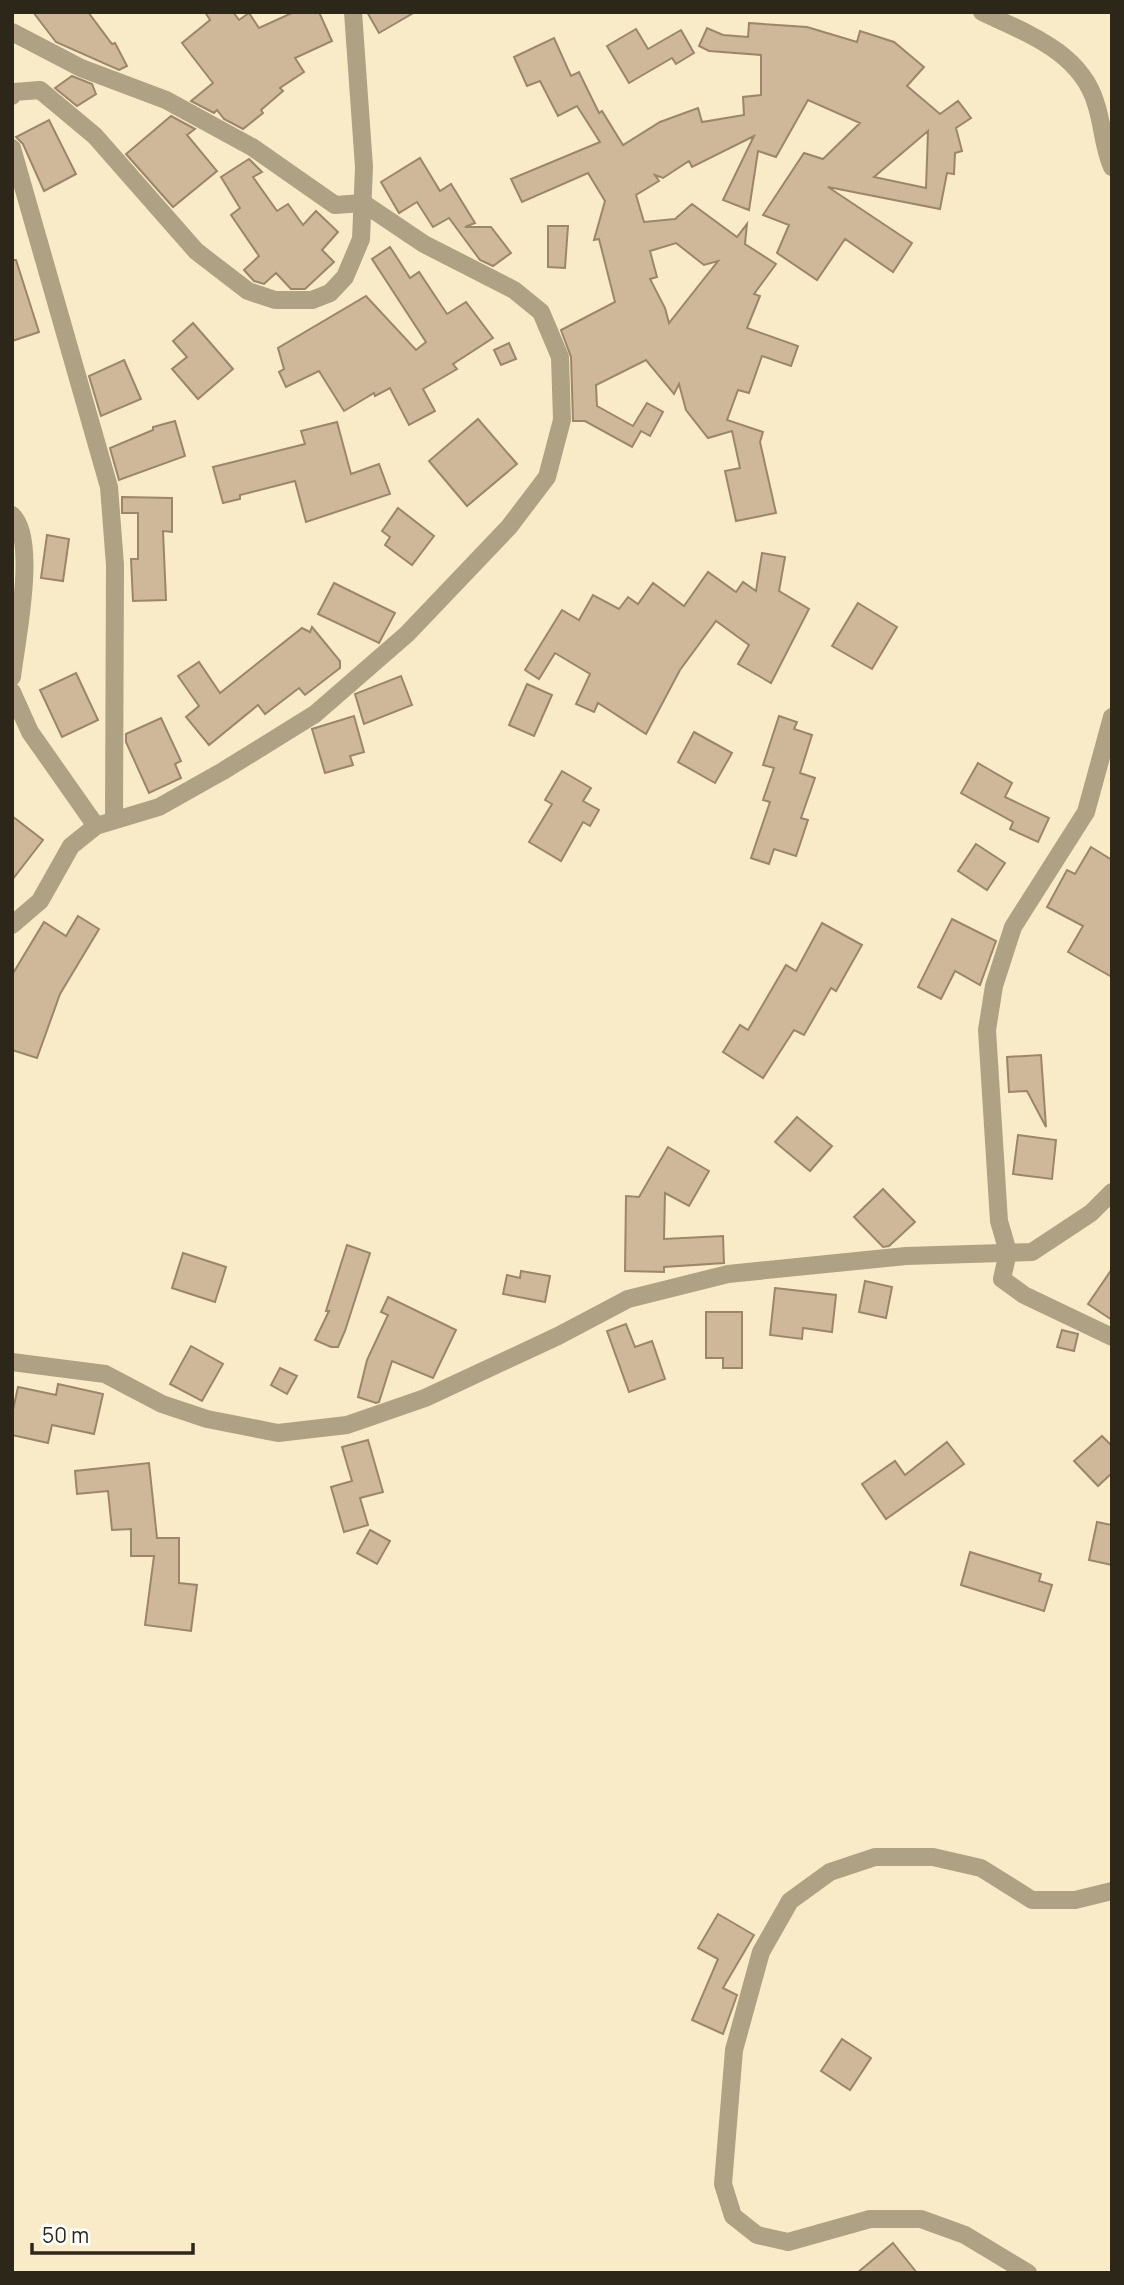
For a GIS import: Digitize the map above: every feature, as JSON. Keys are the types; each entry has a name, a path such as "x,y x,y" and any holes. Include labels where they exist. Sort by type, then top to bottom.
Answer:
{"street":[{"path":"12,96 13,93 40,90 95,136 196,251 247,291 275,300 312,300 330,293 345,276 361,239 364,167 352,12"},
{"path":"982,12 1048,44 1079,71 1096,103 1105,150 1112,167"},
{"path":"12,32 80,68 166,100 252,147 335,205 363,203 424,244 514,290 541,312 559,357 562,420 547,477 509,527 407,634 315,714 159,807 96,826 71,846 40,901 12,925"},
{"path":"12,148 109,487 115,565 114,820"},
{"path":"12,515 20,522 26,556 12,677"},
{"path":"12,692 30,732 96,826"},
{"path":"1112,718 1086,812 1013,928 994,986 987,1030 999,1221 1008,1252 1003,1279 1024,1295 1112,1338"},
{"path":"12,1362 105,1374 162,1404 207,1419 278,1433 347,1425 425,1398 558,1336 628,1299 728,1274 906,1256 1032,1252 1091,1213 1112,1192"},
{"path":"1028,2273 965,2235 921,2219 870,2219 788,2242 757,2235 733,2216 723,2183 734,2050 761,1952 790,1901 830,1872 876,1857 933,1857 981,1868 1032,1900 1075,1900 1112,1891"}],"building":[{"path":"33,12 88,12 112,44 115,43 127,66 119,70 56,42"},
{"path":"205,12 233,12 239,20 249,13 259,28 294,12 319,12 332,41 295,58 304,72 280,88 283,91 261,110 263,113 243,129 224,119 217,110 214,113 191,101 213,83 182,43 210,20"},
{"path":"367,12 415,12 379,33"},
{"path":"749,23 807,27 857,42 860,31 894,42 924,67 907,86 940,114 958,101 971,118 956,128 962,151 955,153 954,174 947,173 940,209 828,187 912,243 893,272 845,239 817,280 777,253 789,225 763,215 804,153 823,159 860,123 808,100 776,157 758,151 749,210 723,200 754,136 692,167 689,161 663,178 655,175 659,181 636,195 644,222 675,219 692,204 737,237 747,224 745,244 776,264 754,294 760,296 747,328 798,346 791,366 762,356 749,393 738,390 727,420 763,432 760,442 776,513 736,521 725,471 740,468 732,431 708,438 686,410 679,384 674,394 646,360 596,385 597,406 633,426 647,403 663,412 650,436 641,431 632,447 585,421 573,421 571,357 561,330 615,302 599,239 594,240 605,201 588,173 522,202 511,179 600,142 577,106 558,116 540,81 527,86 514,57 554,38 571,76 579,72 599,113 602,111 623,145 660,122 698,108 702,122 744,115 743,97 761,95 761,55 709,51 699,46 707,28 723,35 748,37","holes":["928,131 926,188 874,177","676,243 704,265 718,261 669,323 665,308 650,279 657,277 650,251"]},
{"path":"636,29 648,49 681,30 694,53 676,64 672,58 629,83 607,46"},
{"path":"72,76 92,84 96,94 77,106 55,88"},
{"path":"171,116 195,129 187,135 217,171 173,207 126,154"},
{"path":"49,120 76,174 44,191 23,144 16,137"},
{"path":"420,158 440,191 451,184 475,223 465,227 491,227 511,253 493,266 480,260 449,218 433,227 417,202 399,213 381,182"},
{"path":"249,159 262,172 253,177 277,211 288,204 303,225 316,211 338,232 322,250 334,262 305,289 291,289 276,273 264,284 254,281 244,270 259,256 231,215 240,208 221,177"},
{"path":"548,226 568,226 565,268 548,267"},
{"path":"390,247 410,278 419,272 447,314 466,302 493,338 453,364 457,369 423,389 435,411 409,425 390,388 375,396 374,393 344,411 319,371 286,387 279,372 284,369 278,348 366,296 416,350 426,342 372,259"},
{"path":"12,260 16,260 39,332 12,341"},
{"path":"193,323 233,369 198,399 172,369 187,357 173,341"},
{"path":"509,343 516,359 501,365 494,350"},
{"path":"124,360 141,399 101,416 89,376"},
{"path":"478,419 517,464 467,506 429,461"},
{"path":"175,421 185,456 119,480 110,448 153,430 153,427"},
{"path":"337,422 351,474 379,464 390,494 306,522 295,481 240,495 240,499 223,503 213,467 305,444 301,431"},
{"path":"122,497 172,498 172,532 163,531 166,600 133,601 131,559 138,559 138,513 122,513"},
{"path":"398,508 434,536 412,565 385,545 390,537 382,531"},
{"path":"47,535 69,539 63,581 41,578"},
{"path":"762,553 785,557 779,591 809,609 771,683 738,664 749,645 716,621 680,670 646,734 598,703 594,712 576,704 590,674 555,653 539,679 525,670 562,610 579,620 593,595 619,609 628,597 638,604 653,583 684,606 708,572 736,592 743,582 756,591"},
{"path":"334,583 395,613 379,643 318,614"},
{"path":"858,603 897,627 872,669 832,646"},
{"path":"312,627 340,661 340,668 305,695 299,688 265,714 258,705 209,745 186,717 199,706 178,676 199,662 220,693 302,628 310,632"},
{"path":"76,673 98,720 62,737 40,690"},
{"path":"401,676 412,705 364,724 355,694"},
{"path":"527,684 552,695 534,736 509,725"},
{"path":"354,716 364,752 350,756 353,765 325,773 312,729"},
{"path":"779,716 797,722 794,729 812,735 800,773 815,778 801,818 808,820 796,856 774,849 769,864 751,858 770,802 763,800 774,768 763,765"},
{"path":"161,718 181,761 175,764 181,778 149,793 126,742 126,734"},
{"path":"694,732 732,753 715,783 678,762"},
{"path":"978,763 1012,783 1005,797 1049,818 1038,842 1010,829 1013,822 961,793"},
{"path":"562,771 591,788 583,801 599,810 590,826 583,822 561,861 529,842 552,804 545,800"},
{"path":"12,816 43,840 12,880"},
{"path":"976,844 1005,863 987,890 958,871"},
{"path":"1091,847 1112,860 1112,977 1068,952 1083,926 1047,907 1067,870 1075,874"},
{"path":"78,916 99,929 60,994 37,1058 12,1050 12,975 44,922 66,936"},
{"path":"952,919 996,941 980,985 955,971 941,999 918,987"},
{"path":"822,923 862,945 836,991 831,988 804,1035 794,1030 763,1078 723,1052 740,1025 748,1030 786,965 796,971"},
{"path":"1041,1055 1046,1127 1027,1091 1009,1092 1007,1057"},
{"path":"797,1117 832,1146 810,1171 775,1142"},
{"path":"1018,1135 1056,1140 1052,1179 1013,1174"},
{"path":"668,1147 709,1171 689,1206 665,1193 664,1239 723,1236 724,1263 664,1267 664,1272 625,1271 626,1196 639,1197"},
{"path":"883,1189 915,1222 889,1246 883,1247 854,1217"},
{"path":"347,1245 370,1253 345,1331 338,1347 331,1347 315,1340 329,1311 326,1311"},
{"path":"183,1253 226,1267 215,1302 172,1288"},
{"path":"1112,1269 1112,1320 1088,1304"},
{"path":"521,1271 550,1276 545,1302 503,1294 507,1275 520,1278"},
{"path":"865,1281 892,1287 886,1318 859,1312"},
{"path":"775,1288 836,1295 832,1332 803,1328 802,1339 770,1335"},
{"path":"388,1297 456,1330 433,1378 392,1361 379,1402 376,1403 358,1397 367,1360 388,1315 381,1312"},
{"path":"706,1312 742,1312 742,1368 723,1368 723,1358 706,1358"},
{"path":"626,1324 635,1347 652,1341 665,1379 629,1392 607,1331"},
{"path":"1062,1330 1078,1334 1074,1351 1057,1347"},
{"path":"191,1346 223,1364 202,1401 170,1384"},
{"path":"280,1368 297,1376 287,1394 271,1385"},
{"path":"58,1384 103,1394 94,1434 52,1425 48,1443 12,1435 12,1414 18,1387 56,1395"},
{"path":"1102,1436 1112,1446 1112,1473 1098,1486 1074,1461"},
{"path":"368,1440 383,1492 360,1498 368,1525 344,1532 331,1487 352,1481 342,1447"},
{"path":"947,1442 964,1464 886,1519 862,1484 895,1461 905,1475"},
{"path":"149,1463 157,1538 179,1538 179,1583 197,1585 191,1631 145,1625 154,1556 131,1556 131,1529 112,1530 108,1491 77,1494 75,1471"},
{"path":"1097,1522 1112,1525 1112,1565 1089,1560"},
{"path":"370,1530 390,1541 377,1564 357,1553"},
{"path":"970,1552 1041,1574 1039,1581 1052,1585 1044,1611 961,1585"},
{"path":"718,1914 754,1935 723,1988 737,1995 723,2034 692,2020 718,1959 698,1948"},
{"path":"842,2039 871,2058 850,2090 821,2071"},
{"path":"893,2243 917,2273 857,2273"}]}
